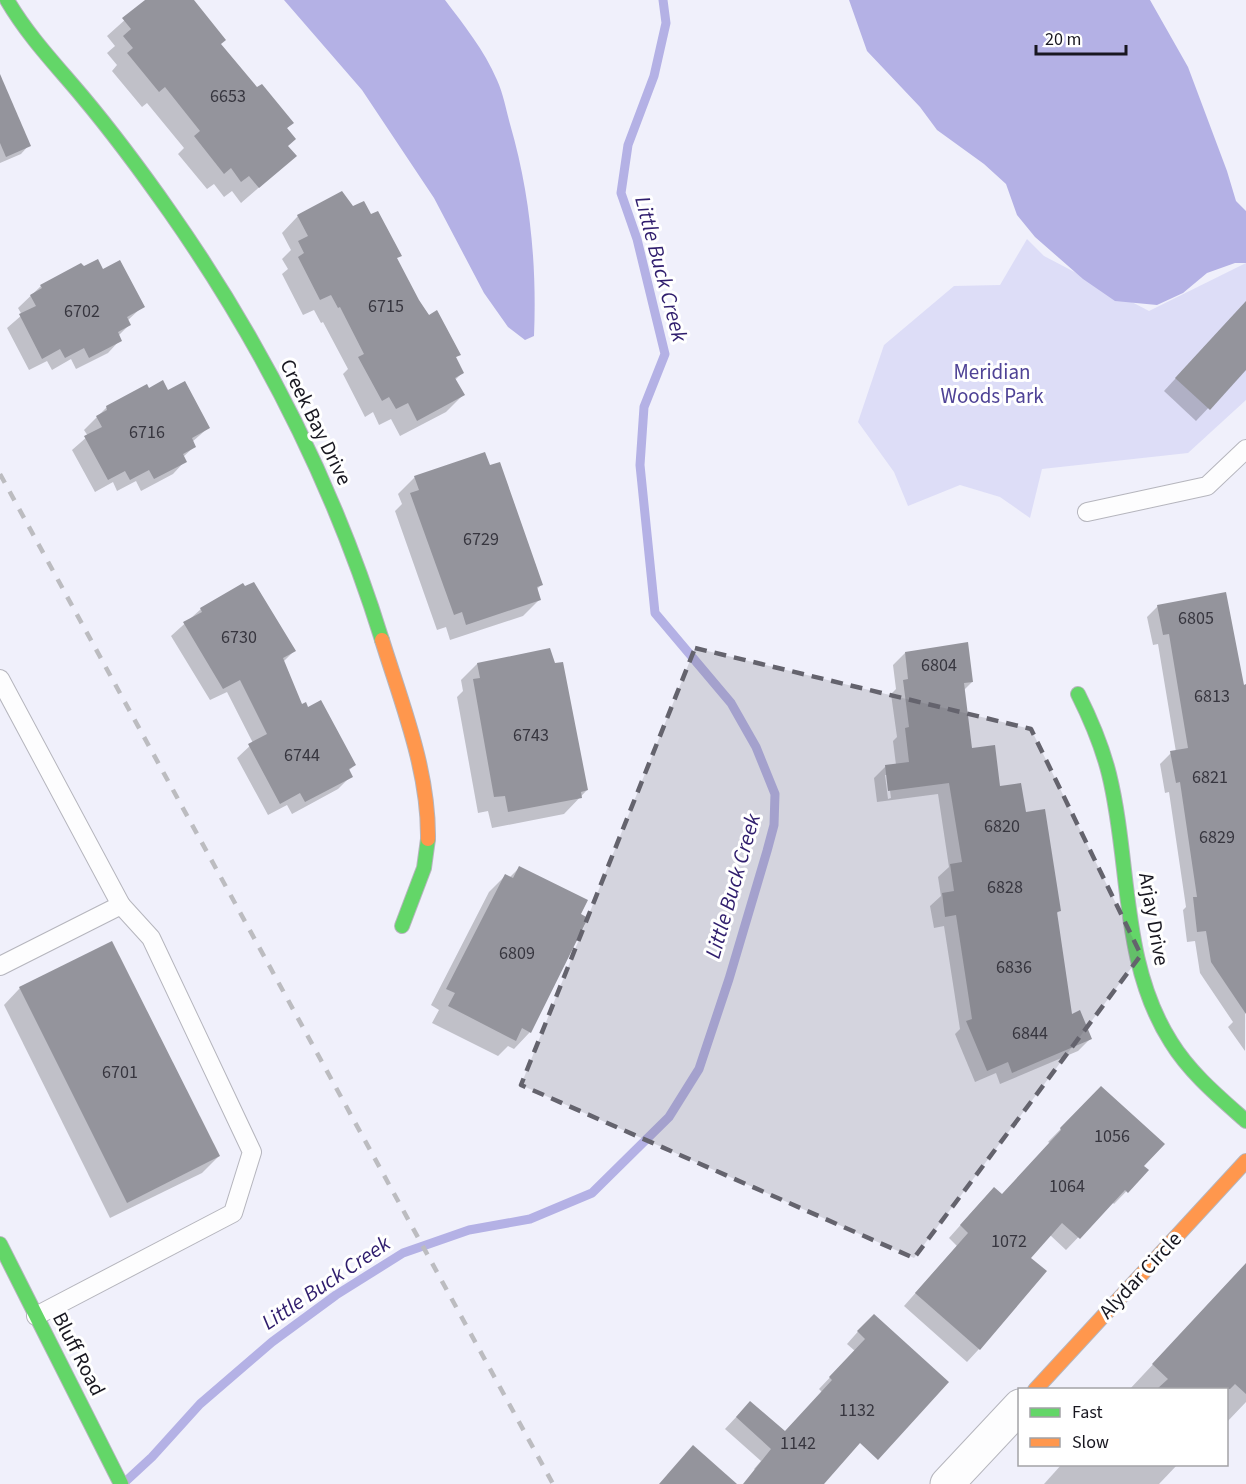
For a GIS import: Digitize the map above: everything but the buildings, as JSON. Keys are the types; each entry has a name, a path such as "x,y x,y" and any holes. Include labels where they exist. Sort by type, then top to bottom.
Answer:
{"street":[{"name":"Creek Bay Drive","path":"7,0 27,31 106,126 147,181 209,271 273,379 339,520 366,589 389,658 413,745 427,808 428,855 402,926"},
{"name":"Arjay Drive","path":"1078,694 1092,720 1107,760 1136,954 1147,994 1164,1031 1187,1065 1246,1122"},
{"name":"Alydar Circle","path":"1036,1388 1246,1161"},
{"name":"Bluff Road","path":"0,1244 121,1484"},
{"path":"947,1484 1018,1408"}],"lane":[{"path":"1087,512 1207,486 1246,449"},
{"path":"0,679 121,905 151,938 252,1152 233,1213 36,1316"},
{"path":"0,966 121,905"}],"highlighted area":[{"path":"695,648 1031,729 1141,955 914,1258 521,1085"}],"green space":[{"name":"Meridian Woods Park","path":"1027,239 1044,256 1149,311 1246,263 1246,400 1188,453 1042,469 1030,518 1000,497 960,485 908,506 894,472 858,422 884,345 954,286 1000,285"}],"water":[{"path":"284,0 445,0 480,48 503,96 523,176 531,229 534,336 525,340 508,327 484,293 434,198 362,90"},
{"path":"849,0 1150,0 1188,67 1236,201 1246,211 1246,263 1235,263 1207,273 1183,293 1157,305 1115,301 1083,279 1035,237 1017,215 1006,184 984,164 937,130 920,107 867,51"}],"waterway":[{"name":"Little Buck Creek","path":"126,1481 152,1457 200,1404 272,1342 336,1295 403,1253 469,1230 530,1219 592,1193 669,1117 699,1069 729,979 767,851 774,825 775,794 756,747 731,703 655,613 640,465 644,407 665,354 637,239 621,193 628,145 654,76 666,23 663,0"}],"railway":[{"path":"0,474 553,1484"}],"traffic: fast":[{"path":"7,0 33,38 105,124 149,182 235,312 265,364 318,472 342,527 382,640"},
{"path":"1078,694 1096,733 1109,774 1116,808 1135,946 1143,979 1155,1011 1171,1042 1187,1064 1246,1121"},
{"path":"402,926 424,868 428,839"},
{"path":"0,1244 121,1484"}],"traffic: slow":[{"path":"382,640 406,713 419,763 424,788 428,839"},
{"path":"1037,1388 1246,1161"}]}
